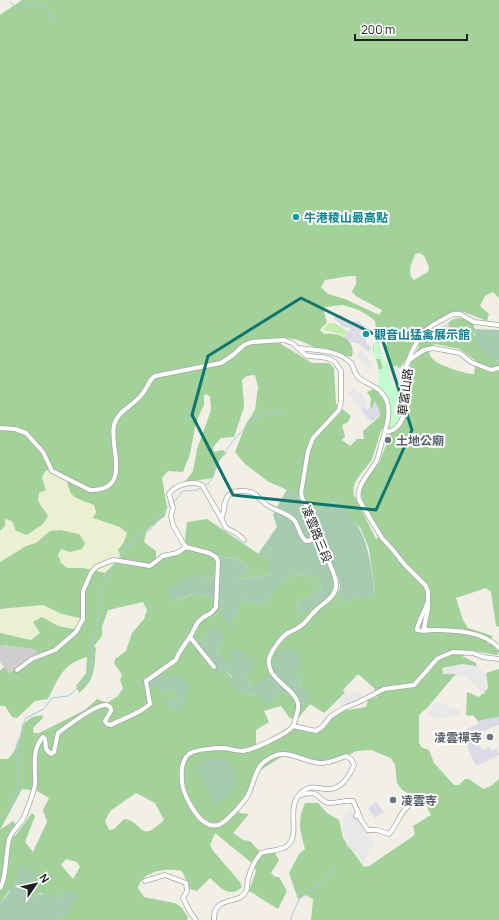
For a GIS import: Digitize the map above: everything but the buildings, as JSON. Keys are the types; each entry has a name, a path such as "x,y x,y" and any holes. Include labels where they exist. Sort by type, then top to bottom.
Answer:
{"street":[{"name":"華富山路","path":"385,432 398,428 404,414 406,396 404,376 409,360 422,334 428,328 453,314 460,314 474,322 499,325"},
{"path":"0,428 15,429 26,433 43,452 52,472 90,490 97,490 111,484 116,473 117,463 114,425 117,418 143,394 149,381 155,376 221,363 233,356 244,345 252,342 284,340 299,348 328,351 340,356 352,365 357,377 382,392 386,401 388,409 385,432 377,460 359,488 359,500 382,538 394,550 405,565 425,585 428,591 428,608 424,628 428,630"},
{"name":"凌雲路三段","path":"293,726 298,711 297,702 292,694 270,670 270,655 283,638 303,624 330,598 336,590 333,574 310,513 302,499 301,493 308,451 313,438 340,410 341,401 341,371 338,366 330,359 307,356 299,348"},
{"path":"409,360 424,350 433,348 460,353 470,362 491,370 499,368"},
{"path":"0,888 3,885 5,877 5,864 11,834 24,817 35,787 36,750 40,739 43,737 46,739 46,749 51,754 54,752 58,733 95,708 104,705 111,707 111,711 105,721 107,724 111,724 141,711 150,704 146,681 176,660 178,653 190,637 200,619 212,613 216,607 218,561 216,557 209,553 186,547 183,543 172,524 171,516 173,508 169,494 172,490 185,484 198,483 203,487 226,528 236,533 244,540"},
{"path":"221,518 224,514 225,501 227,497 231,493 238,491 246,492 254,494 267,505 283,512 293,519 303,539 306,541 319,539"},
{"path":"17,670 32,659 55,650 76,632 83,619 83,591 91,573 96,567 114,560 150,566 163,556 177,553 186,547"},
{"path":"428,600 417,630 452,630 470,633 495,644 499,648"},
{"path":"190,637 214,667"},
{"path":"214,920 215,910 220,904 243,896 246,892 248,878 261,853 282,849 291,841 293,835 294,803 298,796 311,786 329,789 339,786 353,767 353,761 346,756 321,763 283,754 275,755 260,766 255,773 244,801 224,821 216,825 210,825 199,818 184,792 182,783 182,767 189,754 194,751 222,748 245,751 286,732 293,726 316,731 322,727 331,716 344,708 384,689 414,685 437,659 453,652 473,653 499,659"},
{"path":"298,796 313,793 326,803 346,800 353,801 357,814 368,830 377,830 389,834 410,804 414,803"},
{"path":"145,881 165,875 186,884 187,891 183,898 196,920"}],"highlighted area":[{"path":"301,298 382,338 412,430 376,510 233,495 192,415 208,356"}],"shaded area":[{"path":"343,315 345,323 358,321 365,326 359,334 366,339 366,343 371,347 370,353 357,343 353,343 344,337 347,331 351,328 343,327 335,321 334,317"},
{"path":"448,323 452,336 446,339 439,335 437,329"},
{"path":"360,350 369,357 368,359 374,364 371,370 361,363 362,361 357,357"},
{"path":"397,365 401,375 399,377 400,380 393,383 388,371"},
{"path":"354,387 368,402 361,409 347,394"},
{"path":"375,401 380,412 379,416 371,422 361,410 364,407 367,409 372,408"},
{"path":"4,645 33,649 42,654 9,673 0,662 0,647"},
{"path":"462,664 476,666 483,671 486,678 485,694 480,692 474,683 465,677 453,674 443,674 442,668"},
{"path":"353,691 358,691 364,697 342,706 337,702 344,693 348,696"},
{"path":"436,701 460,711 460,714 451,717 434,718 428,715"},
{"path":"499,717 499,725 483,731 484,735 477,738 482,750 489,747 491,751 497,748 499,755 476,766 460,732 480,723 479,720"},
{"path":"376,802 384,812 375,818 368,808"},
{"path":"351,809 367,832 369,832 368,836 375,845 370,849 363,864 357,853 347,846 346,843 348,841 341,827 344,826 341,815"}],"green space":[{"path":"22,0 499,0 499,298 493,292 485,296 480,306 489,314 487,321 464,312 455,311 430,325 431,330 437,329 439,335 446,339 452,336 448,323 458,318 466,320 473,324 475,329 474,335 497,361 499,361 499,627 496,626 491,592 486,588 456,598 463,620 468,628 493,636 487,643 499,647 499,652 497,655 474,651 462,656 476,663 477,671 467,668 453,677 429,706 419,715 419,742 421,747 429,750 434,763 454,785 459,785 465,779 469,779 483,789 491,786 499,779 499,920 311,920 313,899 305,895 298,899 289,873 299,854 305,849 300,821 305,803 318,803 327,813 339,820 343,838 364,867 369,866 412,837 415,834 413,826 431,815 425,803 402,790 397,783 395,765 391,758 371,750 356,751 339,761 307,762 283,756 259,771 249,792 237,805 237,810 240,813 249,814 233,833 243,840 250,841 262,854 275,853 279,860 271,873 275,877 279,877 287,891 278,909 249,891 256,871 253,864 215,833 210,845 214,852 240,882 242,887 233,892 229,892 217,885 210,878 197,891 190,889 182,871 163,870 145,877 138,888 144,897 175,903 181,907 188,917 187,920 57,920 64,894 60,899 41,893 30,898 20,878 0,904 0,830 0,759 8,759 18,744 22,725 32,717 43,715 42,719 33,728 34,733 39,733 85,710 97,699 107,703 118,696 123,688 120,680 122,675 114,663 115,659 126,651 132,633 144,619 147,610 143,602 108,610 102,627 102,636 94,646 96,648 93,673 89,683 79,693 76,686 86,673 87,657 72,664 62,673 48,699 35,701 17,718 12,717 5,706 0,706 0,671 4,667 9,673 41,654 33,649 4,645 0,647 0,633 31,640 40,633 33,622 42,617 58,626 79,630 83,619 62,614 43,605 0,609 0,562 26,546 36,543 50,531 60,530 79,534 85,543 82,549 70,552 61,549 58,555 61,563 67,568 84,568 105,573 121,557 118,550 124,542 127,533 120,527 93,518 96,512 94,505 74,496 69,489 67,476 53,469 45,471 42,478 46,490 39,493 38,501 48,516 43,524 27,535 16,531 12,521 5,519 5,526 0,531 0,15","holes":["420,253 424,256 429,267 428,272 414,280 410,274 410,268 415,254","356,276 356,284 352,292 357,297 382,310 379,315 345,299 328,294 321,287 325,280","342,305 356,309 368,315 375,321 376,329 388,340 385,348 391,365 400,368 415,343 419,346 408,373 407,386 409,402 405,405 392,385 387,364 381,356 378,339 375,336 373,350 381,378 378,387 367,392 371,398 370,409 379,412 380,416 363,431 364,439 357,439 350,446 342,440 345,436 342,425 348,422 351,416 336,404 334,368 329,363 312,363 281,344 281,340 295,339 317,348 352,357 352,346 346,338 336,334 324,334 320,330 327,323 324,312 325,307","435,344 460,349 476,361 474,374 465,373 438,363 432,358 429,347","255,375 258,387 255,410 246,424 235,452 245,464 269,482 297,494 306,511 313,511 336,501 361,529 369,549 375,594 344,602 336,593 299,615 297,603 322,589 318,578 298,574 281,580 262,606 243,599 230,627 211,597 193,594 173,602 197,575 209,578 221,573 219,556 242,561 249,570 237,579 269,575 269,561 207,519 187,522 184,548 156,560 156,551 144,542 147,530 165,516 167,507 162,478 168,471 183,472 190,454 196,422 204,405 204,395 207,394 210,397 211,410 197,449 193,471 185,482 213,478 219,460 226,454 223,450 214,452 213,447 221,438 234,437 244,407 242,380 247,376","382,428 390,434 380,461 360,491 363,501 382,535 376,539 354,495 355,484 372,459","206,637 219,645 217,654 246,676 251,687 277,692 273,701 255,693 250,695 243,691 225,670 195,643","294,672 299,676 300,687 305,703 302,704 292,689 276,673","358,674 374,688 377,697 368,700 366,707 342,711 315,731 289,728 281,736 256,746 256,730 269,722 264,711 281,706 289,717 296,721 310,704 324,713 345,693 343,690","158,686 188,688 170,708 167,700 177,697 173,689 164,694","22,789 37,791 49,798 43,810 47,822 33,852 25,842 35,816 32,813 15,836 12,835 17,827 13,821 0,830","136,793 155,803 164,820 150,831 142,830 135,824 124,819 114,829 109,830 105,821 110,811","66,859 77,862 80,867 73,879 61,865"]},
{"path":"329,323 335,323 347,331 344,336 338,333 323,330"},
{"path":"475,329 499,330 499,361 489,356 481,349 476,339"},
{"path":"374,341 379,341 380,353 386,362 393,386 402,391 404,402 403,408 399,421 393,429 388,428 391,414 388,400 378,386 379,370 383,368 380,359 376,359 374,355"},
{"path":"53,469 67,476 73,496 94,505 96,512 94,518 120,527 127,533 124,542 118,550 121,557 105,573 84,568 67,568 61,563 58,555 61,549 50,531 36,543 26,546 0,561 0,531 5,526 5,519 12,521 48,516 38,501 39,493 46,490 42,478 45,471"},
{"path":"287,489 297,494 306,511 322,554 335,579 331,597 299,616 297,603 322,589 318,578 298,574 282,580 262,606 243,599 230,628 211,597 192,594 173,602 167,588 197,574 209,578 220,574 218,556 242,561 249,570 238,579 269,575 269,561 258,554 277,527 273,515"},
{"path":"336,501 355,522 366,544 375,595 344,602 336,593 340,589 340,584 322,544 313,511"},
{"path":"43,605 62,614 83,619 80,630 58,626 40,633 32,640 0,634 0,609"},
{"path":"212,626 225,636 219,645 217,654 229,662 231,651 238,648 253,662 252,670 246,676 251,687 271,675 288,694 277,692 273,701 270,703 255,693 250,695 243,691 235,691 230,682 232,677 225,670 216,674 214,666 195,643 206,637"},
{"path":"285,647 293,651 301,658 301,665 295,672 299,676 300,687 311,695 305,703 302,704 278,675 272,664"},
{"path":"499,669 499,723 481,725 473,715 466,715 467,692 479,697 488,688 486,673"},
{"path":"178,676 184,678 188,688 183,711 170,708 166,700 177,697 173,689 164,694 158,687 150,687 146,683 152,677"},
{"path":"215,758 228,761 232,766 236,779 231,793 216,804 197,766 207,759"},
{"path":"19,865 33,870 36,874 27,892 30,898 45,894 60,899 64,894 70,891 76,896 66,915 58,917 57,920 0,920 0,904 8,894 12,884 19,878 17,870"}],"waterway":[{"path":"10,2 18,9 35,3 42,5 47,9 50,19 58,22"},
{"path":"205,486 211,479 225,452 236,437 250,423 256,418 265,414 284,413"},
{"path":"174,502 183,491 197,490 202,487"},
{"path":"118,559 126,548 134,543 139,533 148,531 155,525 170,505"},
{"path":"0,819 10,809 18,789 19,781 16,746 23,730 26,718 44,709 52,698 68,696 88,677 92,658 90,646 98,627 99,599 102,587 116,561"},
{"path":"291,920 300,898 323,882 331,874 334,867"}],"place":[{"name":"牛港稜山最高點","path":"296,217"},
{"name":"觀音山猛禽展示館","path":"366,334"},
{"name":"土地公廟","path":"388,440"},
{"name":"凌雲禪寺","path":"490,737"},
{"name":"凌雲寺","path":"393,800"}]}
